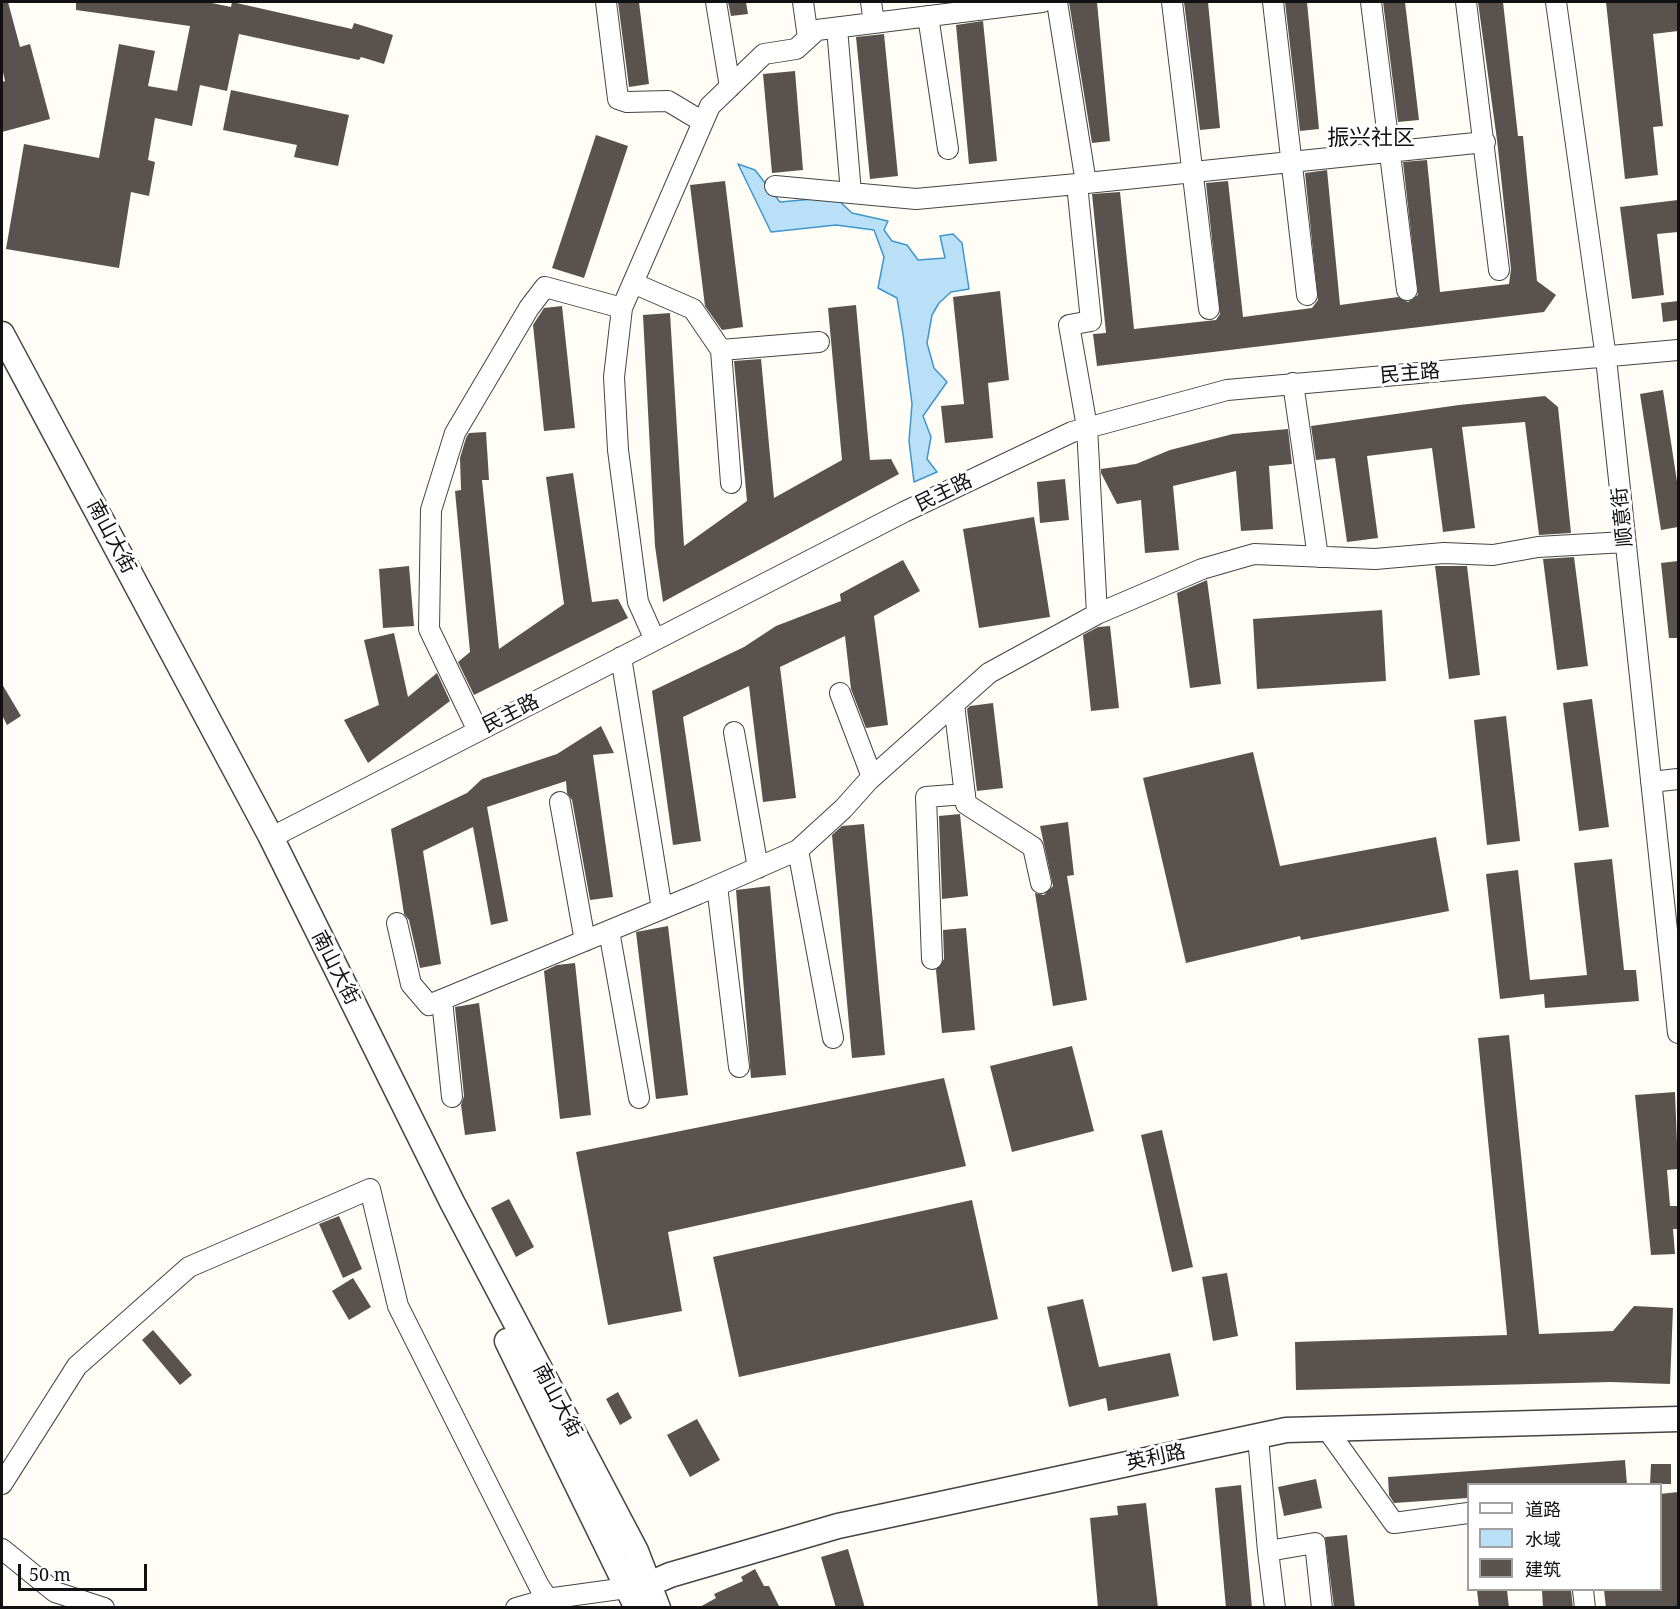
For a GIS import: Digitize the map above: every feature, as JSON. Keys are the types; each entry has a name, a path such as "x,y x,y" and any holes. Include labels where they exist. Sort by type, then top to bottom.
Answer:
{"street":[{"path":"606,2 618,99 627,102 668,101 703,122"},
{"path":"716,2 730,87"},
{"path":"802,2 808,38"},
{"path":"871,2 874,23"},
{"path":"654,640 638,602 618,450 614,377 622,308 710,106 764,54 796,49 817,30 928,16 975,6 1042,2"},
{"path":"1057,2 1081,183 1091,321 1069,325 1087,427 1097,614"},
{"path":"1172,2 1209,309"},
{"path":"1273,2 1307,296"},
{"path":"1371,2 1407,290"},
{"path":"1466,2 1485,141 1499,270"},
{"name":"顺意街","path":"1557,2 1606,358 1678,1033"},
{"path":"928,16 948,149"},
{"path":"837,28 851,193"},
{"path":"775,186 916,199 1485,141"},
{"path":"633,283 693,309 721,350 731,483"},
{"path":"478,731 429,629 431,510 454,433 545,287 622,308"},
{"name":"南山大街","path":"2,334 270,835 452,1202 636,1551 638,1593"},
{"path":"721,350 819,342"},
{"name":"民主路","path":"270,835 280,833 904,512 1072,432 1227,390 1678,350"},
{"name":"南山大街","path":"2,360 247,826 638,1593 658,1608"},
{"path":"1293,384 1318,556"},
{"path":"397,923 411,984 429,1005 758,868 798,850 843,809 872,777 989,673 1097,614 1202,568 1254,554 1375,559 1444,553 1493,555 1538,547 1625,542"},
{"path":"621,657 662,909"},
{"path":"840,693 872,777"},
{"path":"954,704 966,804 1033,847 1041,883"},
{"path":"734,732 758,868"},
{"path":"1652,782 1678,779"},
{"path":"932,959 926,797 965,794"},
{"path":"560,802 585,941"},
{"path":"798,850 833,1038"},
{"path":"717,886 739,1068"},
{"path":"609,931 639,1098"},
{"path":"442,1000 452,1097"},
{"path":"2,1484 77,1366 189,1267 370,1189 398,1306 550,1604"},
{"name":"英利路","path":"638,1593 670,1575 838,1526 1286,1430 1678,1419"},
{"path":"1326,1428 1394,1522 1467,1513"},
{"path":"1258,1437 1275,1608"},
{"path":"1268,1551 1315,1543 1322,1608"},
{"path":"2,1549 55,1592 104,1608"},
{"path":"1583,1591 1585,1608"},
{"path":"516,1608 638,1593"}],"water":[{"path":"738,164 755,170 780,202 835,197 852,213 888,221 884,230 892,241 907,245 918,260 945,258 940,236 953,234 962,243 969,289 951,292 939,303 932,315 927,343 934,368 947,382 923,416 931,437 927,459 937,472 914,482 909,441 912,404 903,334 897,298 878,288 884,257 874,230 836,225 771,232"}],"building":[{"path":"2,2 8,2 20,47 30,44 50,119 2,132 2,82 5,81 2,68"},
{"path":"76,2 207,2 231,7 232,2 352,29 354,23 393,35 384,64 361,57 359,60 239,34 227,91 200,85 192,126 155,118 148,160 155,162 149,196 131,192 119,268 6,249 24,144 99,158 119,44 155,51 148,86 177,91 190,26 76,10"},
{"path":"618,2 639,2 649,84 629,87"},
{"path":"728,2 746,2 748,14 731,16"},
{"path":"1069,2 1097,2 1110,141 1092,143"},
{"path":"1184,2 1208,2 1220,128 1200,130"},
{"path":"1285,2 1307,2 1319,129 1300,131"},
{"path":"1383,2 1405,2 1419,120 1398,122"},
{"path":"1478,2 1503,2 1518,136 1523,136 1537,281 1556,295 1544,312 1097,366 1093,334 1106,333 1092,194 1120,192 1134,329 1216,320 1220,314 1206,183 1228,181 1243,317 1312,308 1318,300 1305,173 1327,170 1340,305 1398,297 1408,302 1418,295 1403,162 1427,160 1440,292 1509,284 1511,269 1497,140"},
{"path":"1606,2 1678,2 1678,31 1653,34 1663,126 1653,127 1658,175 1625,179"},
{"path":"983,21 997,161 969,164 956,25"},
{"path":"884,34 898,176 870,179 856,37"},
{"path":"795,71 803,170 772,173 763,74"},
{"path":"231,90 349,115 338,166 294,157 297,145 223,130"},
{"path":"596,135 628,146 584,278 552,268"},
{"path":"725,181 743,327 722,330 705,306 690,185"},
{"path":"1678,200 1678,232 1657,234 1664,295 1632,299 1620,207"},
{"path":"1000,291 1009,380 988,383 993,438 945,443 941,406 964,404 953,297"},
{"path":"1678,301 1678,320 1663,322 1661,303"},
{"path":"856,305 870,460 891,459 899,474 663,602 655,546 643,315 670,313 684,546 747,501 734,361 761,359 774,498 842,460 828,308"},
{"path":"562,306 575,428 544,431 533,325 544,308"},
{"path":"1663,390 1678,488 1678,527 1661,530 1640,394"},
{"path":"1545,396 1558,407 1571,533 1539,535 1525,422 1462,427 1475,528 1443,532 1432,448 1367,456 1378,538 1347,542 1335,458 1316,460 1311,426 1459,405"},
{"path":"1288,429 1292,464 1269,466 1273,529 1241,531 1236,471 1173,486 1179,550 1145,553 1141,500 1117,504 1101,473 1101,469 1136,464 1170,450 1233,434"},
{"path":"486,432 489,480 482,480 499,649 564,604 546,477 573,473 592,602 618,599 628,618 474,695 458,662 470,652 455,491 461,490 460,458 466,438 469,433"},
{"path":"1065,479 1069,520 1040,523 1037,482"},
{"path":"1034,517 1050,617 979,628 963,529"},
{"path":"1574,557 1588,666 1557,670 1543,559"},
{"path":"903,560 920,591 874,616 888,725 866,728 851,689 845,636 780,667 796,798 763,802 749,686 683,717 701,841 673,845 652,691 744,647 776,626 841,601 840,594"},
{"path":"1678,561 1678,638 1669,638 1661,563"},
{"path":"409,566 414,626 383,628 379,569"},
{"path":"1435,566 1467,566 1480,675 1449,679"},
{"path":"1207,580 1221,684 1190,688 1177,593"},
{"path":"1382,610 1386,681 1257,689 1253,619"},
{"path":"1110,626 1119,708 1091,711 1083,635 1098,627"},
{"path":"394,633 408,697 437,673 450,701 368,763 344,720 379,705 364,640"},
{"path":"2,684 21,716 7,725 2,715"},
{"path":"1592,699 1609,827 1579,831 1563,703"},
{"path":"993,703 1003,788 977,791 967,709 970,706"},
{"path":"1506,716 1520,841 1487,845 1474,720"},
{"path":"601,726 614,753 593,755 613,897 590,900 572,800 567,793 566,781 487,807 508,921 491,925 473,827 423,851 441,964 420,968 409,920 404,914 391,829 467,793 482,779 557,754"},
{"path":"1253,752 1280,866 1436,837 1449,911 1301,940 1300,936 1186,963 1143,778"},
{"path":"960,814 968,896 942,899 939,816"},
{"path":"1068,822 1074,875 1067,876 1087,1000 1053,1006 1035,893 1044,895 1053,886 1040,826"},
{"path":"864,824 885,1055 852,1058 832,835 842,826"},
{"path":"1612,859 1624,970 1636,970 1639,1001 1545,1008 1544,994 1500,999 1486,874 1518,870 1530,980 1587,975 1574,863"},
{"path":"770,886 786,1075 751,1078 736,890"},
{"path":"668,926 688,1095 656,1099 636,932"},
{"path":"966,928 975,1030 942,1033 936,970 944,959 943,930"},
{"path":"575,963 591,1115 560,1119 544,971 557,965"},
{"path":"479,1003 496,1131 465,1135 461,1105 464,1096 455,1007"},
{"path":"1509,1035 1539,1334 1613,1331 1634,1306 1673,1308 1670,1384 1611,1382 1296,1390 1295,1342 1507,1335 1478,1038"},
{"path":"1072,1046 1094,1131 1012,1152 990,1066"},
{"path":"944,1078 966,1166 668,1232 682,1311 608,1325 576,1152"},
{"path":"1675,1092 1678,1169 1667,1170 1670,1206 1678,1206 1678,1229 1673,1229 1675,1254 1651,1255 1635,1095"},
{"path":"1162,1130 1193,1267 1172,1272 1141,1135"},
{"path":"509,1199 534,1247 516,1257 491,1208"},
{"path":"972,1200 998,1319 739,1377 713,1257"},
{"path":"339,1216 362,1269 343,1278 319,1224"},
{"path":"1227,1273 1238,1336 1213,1341 1202,1277"},
{"path":"353,1278 371,1307 349,1320 332,1291"},
{"path":"1083,1299 1099,1367 1170,1353 1179,1396 1108,1411 1106,1398 1069,1407 1047,1307"},
{"path":"153,1330 192,1375 180,1385 142,1340"},
{"path":"618,1392 632,1418 620,1425 606,1399"},
{"path":"697,1419 720,1460 690,1477 667,1435"},
{"path":"1625,1460 1627,1483 1467,1483 1467,1498 1394,1503 1389,1495 1388,1477"},
{"path":"1651,1464 1671,1464 1671,1484 1650,1483"},
{"path":"1316,1479 1322,1508 1284,1516 1278,1487"},
{"path":"1241,1485 1252,1608 1226,1608 1215,1488"},
{"path":"1678,1492 1678,1608 1606,1608 1604,1591 1662,1591 1662,1494"},
{"path":"1146,1503 1158,1608 1098,1608 1090,1518 1118,1515 1117,1506"},
{"path":"1347,1535 1355,1608 1334,1608 1325,1537"},
{"path":"848,1549 865,1608 836,1608 821,1557"},
{"path":"755,1569 764,1586 769,1586 780,1608 698,1608 716,1598 714,1594 743,1581 741,1577"},
{"path":"1477,1591 1507,1591 1509,1608 1479,1608"},
{"path":"1542,1591 1571,1591 1573,1608 1543,1608"}],"district":[{"name":"振兴社区","path":"1371,139"}]}
